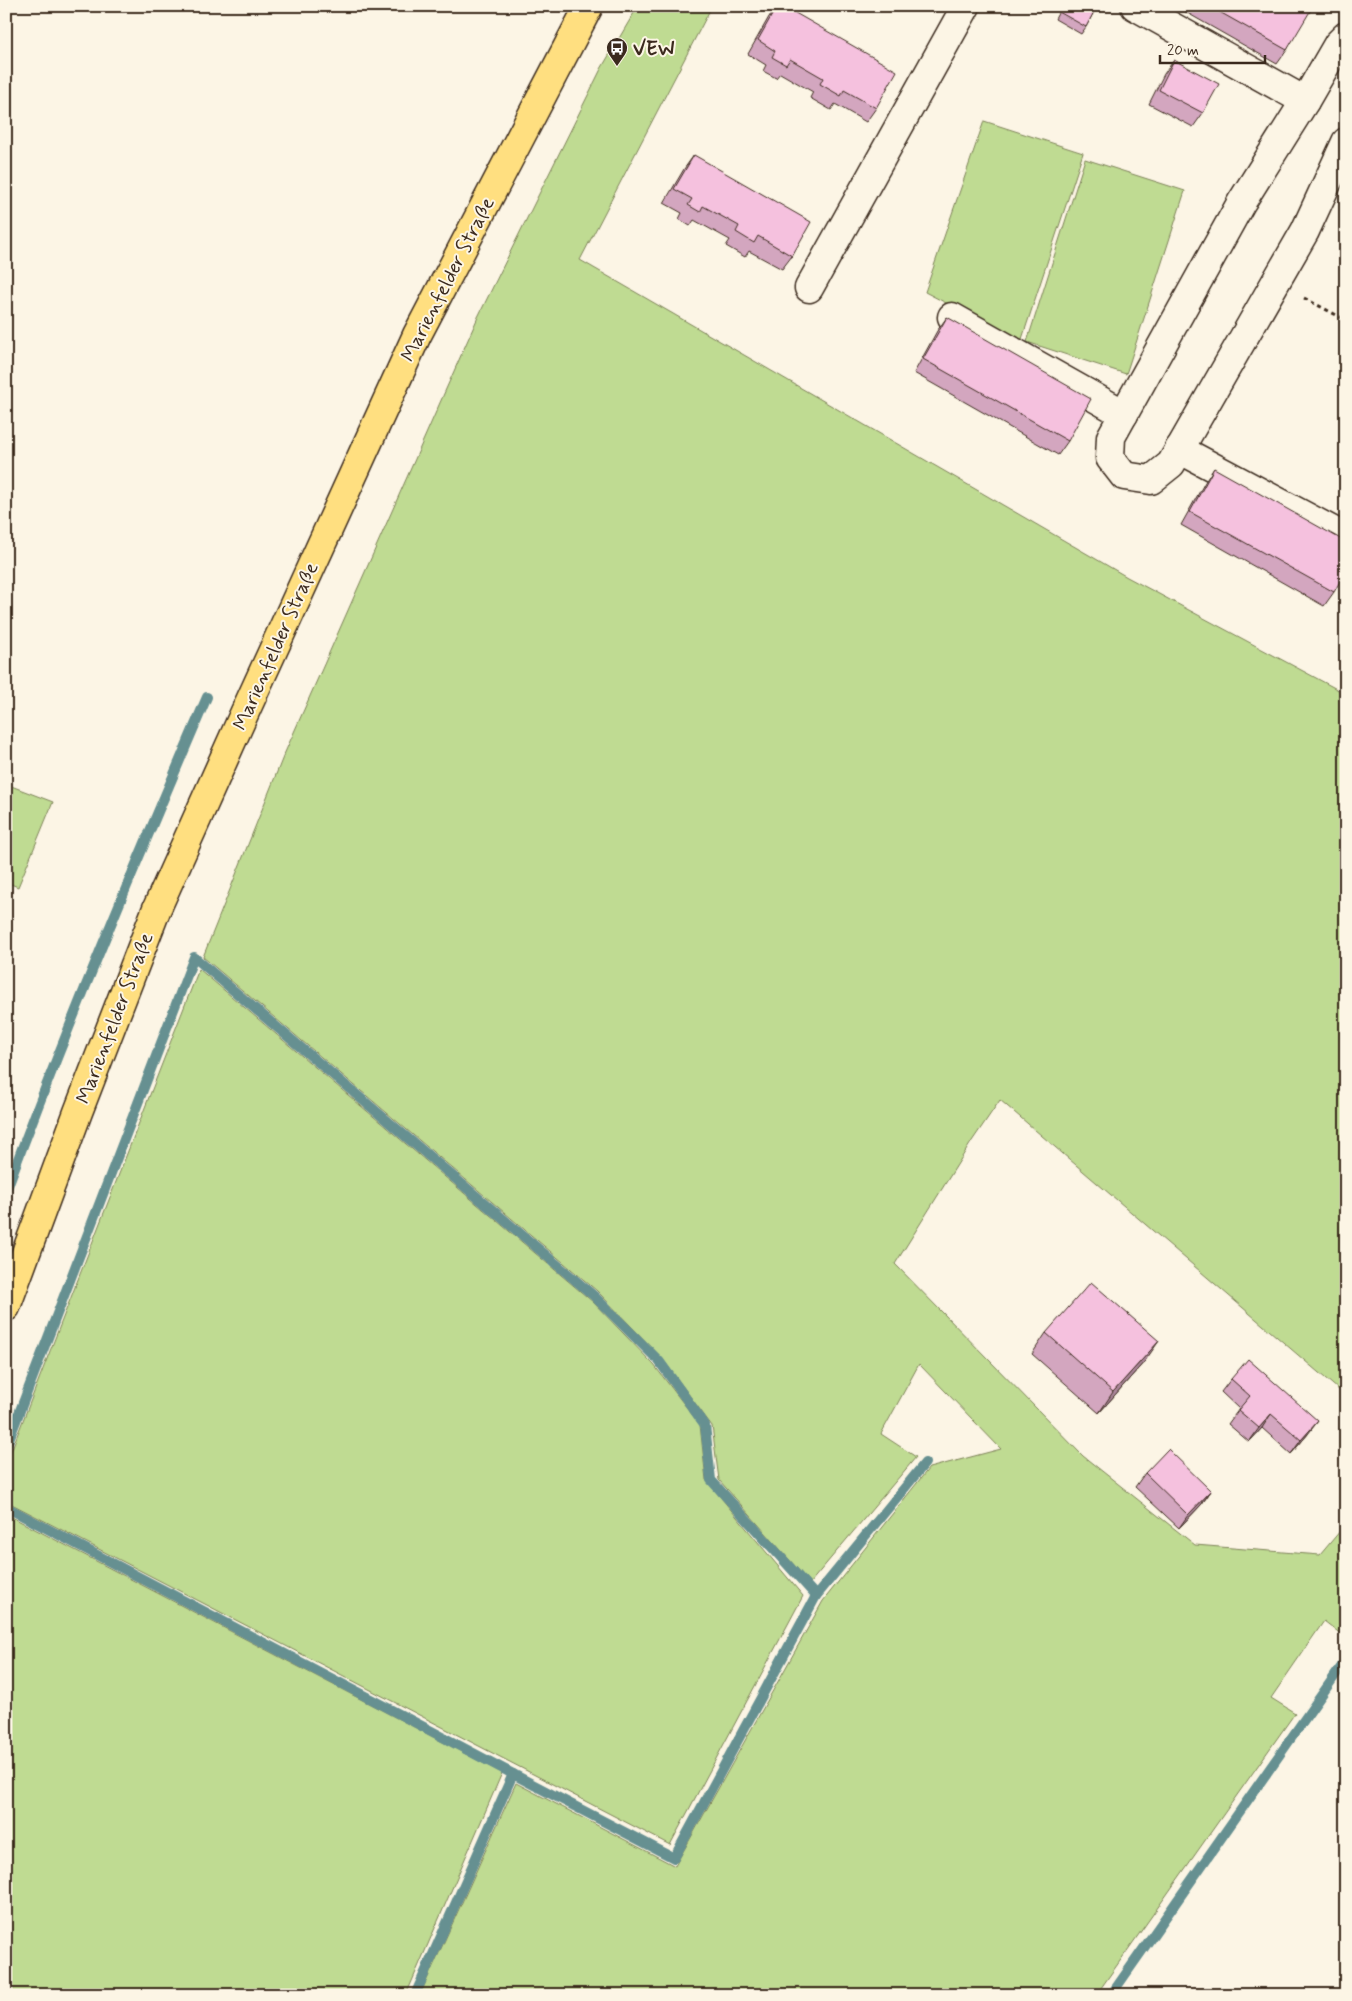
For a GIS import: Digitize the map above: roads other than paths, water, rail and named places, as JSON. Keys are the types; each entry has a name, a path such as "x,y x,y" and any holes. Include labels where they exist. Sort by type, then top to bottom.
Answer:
{"main road":[{"name":"Marienfelder Straße","path":"6,1306 157,908 228,749 417,335 589,6"}],"lane":[{"path":"809,288 966,6"},
{"path":"1135,6 1305,101"},
{"path":"1346,36 1338,44 1305,101 1241,202 1111,437 1110,458 1124,476 1151,480 1171,464 1305,232 1346,142"},
{"path":"952,317 1124,414"},
{"path":"1179,450 1346,538"}],"waterway":[{"path":"6,1191 104,943 207,697"},
{"path":"6,1447 194,957 594,1296 659,1361 705,1425 711,1480 816,1596"},
{"path":"415,1995 513,1774 674,1858 816,1596 925,1463"},
{"path":"6,1507 513,1774"},
{"path":"1111,1995 1346,1660"}],"place":[{"name":"VEW","path":"617,67"}]}
